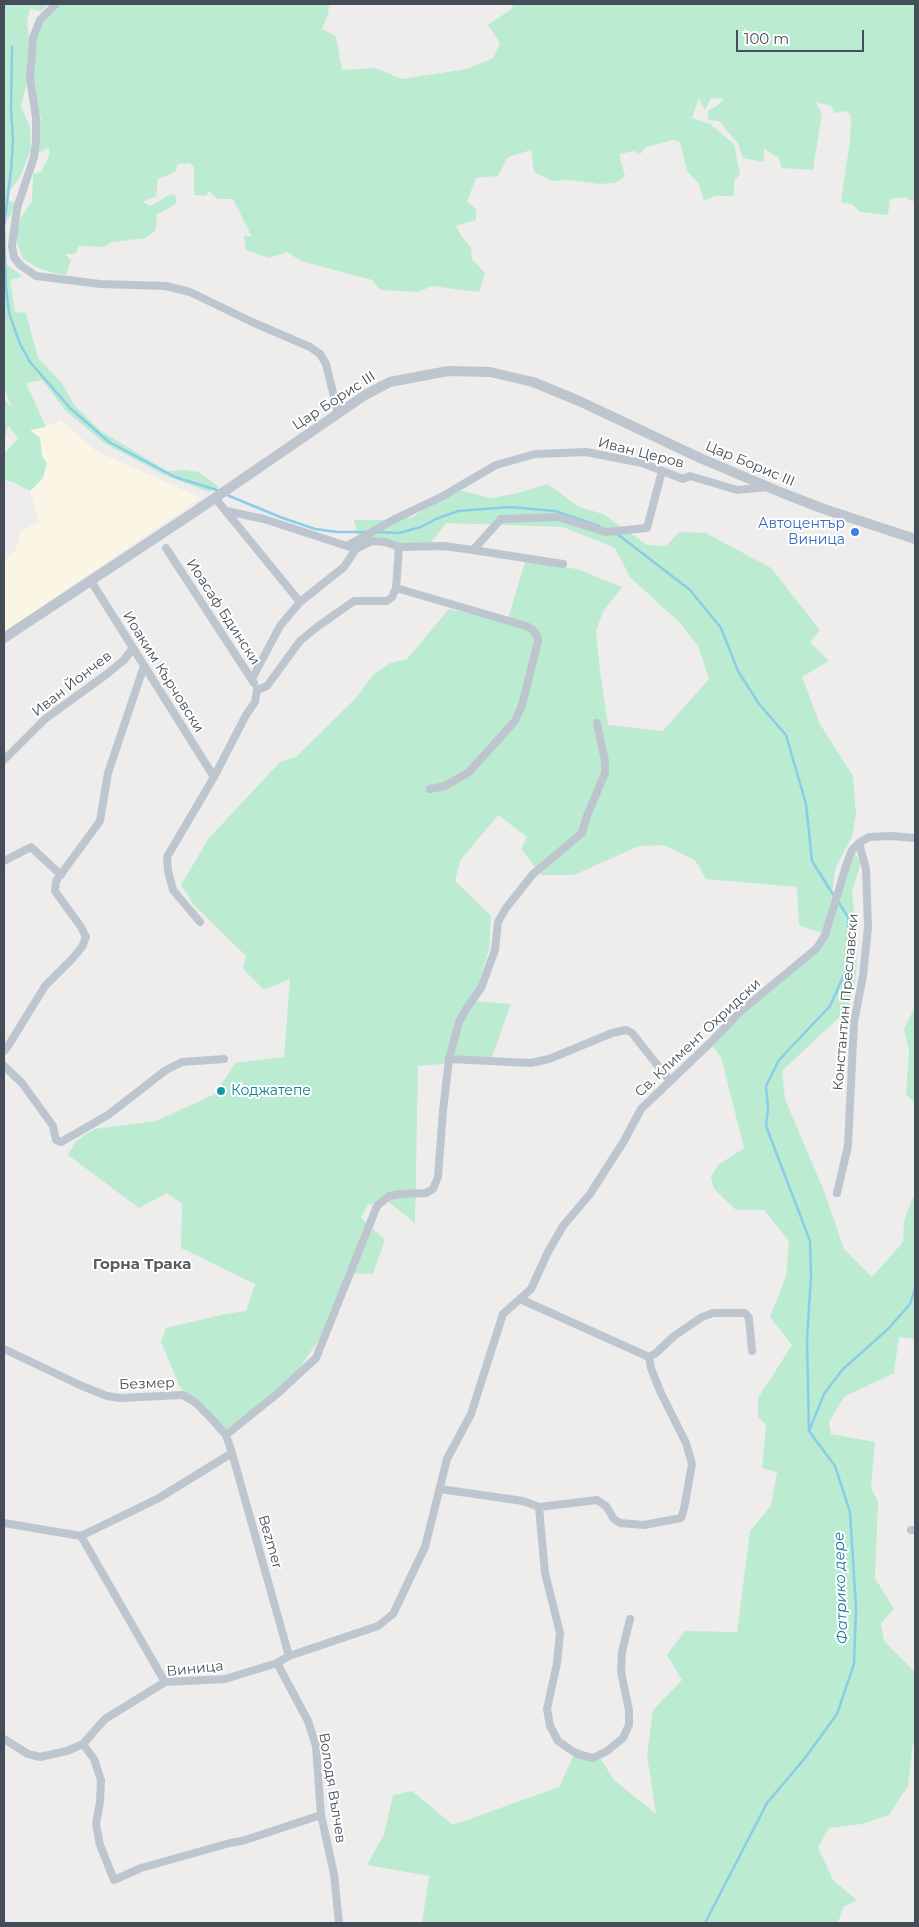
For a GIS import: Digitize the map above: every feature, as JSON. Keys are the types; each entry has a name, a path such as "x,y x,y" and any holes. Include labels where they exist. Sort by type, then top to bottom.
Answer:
{"street":[{"path":"56,4 40,20 33,38 30,79 36,118 36,142 34,157 17,208 12,246 14,257 20,265 36,276 100,284 166,286 190,292 310,347 320,354 326,364 338,413"},
{"name":"Цар Борис III","path":"4,638 233,486 365,394 390,382 448,370 490,372 533,382 578,400 700,458 769,487 824,509 915,539"},
{"name":"Иван Церов","path":"347,546 396,519 444,496 496,465 535,454 586,452 642,463 683,479 690,476 737,490 769,487"},
{"path":"473,550 501,519 558,517 606,532 647,528 662,471"},
{"path":"215,498 300,602"},
{"path":"226,511 264,519 356,549"},
{"path":"252,680 280,626 300,602 344,567 356,549 372,541 385,542 399,547 444,546 563,564"},
{"path":"200,922 174,890 168,870 167,857 255,702 256,690 267,686 300,641 354,601 387,600 392,596 396,588 399,547"},
{"name":"Иоасаф Бдински","path":"166,548 252,680 256,690"},
{"name":"Иоаким Кърчовски","path":"91,581 214,777"},
{"path":"396,588 526,626 533,630 537,636 522,705 516,721 469,772 445,786 430,789"},
{"name":"Иван Йончев","path":"4,760 45,719 107,674 124,660 133,648"},
{"path":"4,1051 45,986 72,960 82,947 86,937 55,891 56,880 100,821 108,773 144,666"},
{"path":"226,1435 316,1358 377,1206 389,1196 426,1193 433,1189 438,1177 443,1112 450,1059 459,1022 482,988 495,950 498,922 506,908 533,874 582,833 605,773 606,761 597,723"},
{"path":"858,843 869,837 915,838"},
{"name":"Св. Климент Охридски","path":"378,1626 393,1614 425,1547 447,1459 471,1414 503,1314 531,1289 548,1252 563,1226 590,1194 624,1141 641,1110 741,1011 817,948 825,935 846,863 852,850 858,843"},
{"name":"Константин Преславски","path":"837,1193 847,1157 854,1022 863,976 868,927 866,869 858,843"},
{"path":"4,860 31,847 61,874"},
{"path":"450,1059 531,1063 549,1059 612,1033 626,1030 632,1033 670,1081"},
{"path":"4,1066 22,1083 53,1126 56,1140 61,1142 108,1115 166,1070 182,1062 224,1059"},
{"path":"520,1299 649,1357"},
{"path":"649,1357 674,1336 702,1317 713,1313 725,1312 748,1315 752,1351"},
{"name":"Безмер","path":"4,1349 82,1386 113,1397 183,1395 196,1403 210,1416 226,1435"},
{"path":"440,1488 524,1501 539,1506 597,1500 606,1506 614,1519 620,1523 644,1525 681,1518 692,1464 686,1443 660,1391 649,1357"},
{"name":"Bezmer","path":"226,1435 288,1656"},
{"path":"4,1523 12,1526 81,1536 159,1498 232,1453"},
{"path":"539,1506 545,1573 560,1633 557,1663 547,1709 550,1726 558,1741 577,1754 593,1758 607,1751 622,1738 628,1725 630,1710 621,1672 622,1652 630,1618"},
{"path":"81,1536 165,1682"},
{"name":"Виница","path":"4,1738 28,1754 40,1757 67,1751 83,1744 105,1719 165,1682 225,1679 277,1664 288,1656 378,1626"},
{"name":"Володя Вълчев","path":"277,1664 308,1721 316,1746 321,1814 334,1874 339,1923"},
{"path":"83,1744 94,1759 101,1780 96,1824 100,1846 114,1880 141,1868 242,1841 321,1814"}],"shaded area":[{"path":"60,420 96,451 201,498 4,632 4,562 16,549 20,531 39,522 30,491 43,478 40,438 30,430 46,427"}],"green space":[{"path":"4,4 49,4 41,11 30,9 27,20 29,41 27,83 21,106 30,127 31,149 19,179 7,194 8,201 15,202 10,217 4,217"},
{"path":"58,4 329,4 328,14 322,29 336,36 342,70 375,68 402,79 467,69 493,58 500,43 488,25 513,8 512,4 915,4 915,202 905,197 890,199 888,215 860,212 851,204 841,202 850,140 851,117 847,111 835,113 831,106 816,102 822,113 813,170 782,168 778,157 764,149 764,162 743,158 738,144 719,121 708,120 708,110 716,107 724,99 711,98 705,110 699,98 692,118 710,124 734,144 740,175 734,180 734,196 715,196 704,201 699,184 687,171 680,142 673,140 646,147 640,154 634,151 619,154 625,176 615,183 599,184 569,180 552,181 534,172 531,150 508,157 498,176 476,178 467,202 476,209 476,220 456,226 462,237 471,247 472,259 485,273 479,292 432,286 418,292 380,290 372,280 301,261 287,252 269,258 246,250 244,235 252,237 233,199 217,199 209,191 206,196 194,195 194,168 190,163 178,164 175,172 158,179 156,196 143,202 150,206 171,194 176,196 176,204 156,215 155,231 146,238 112,242 104,247 79,246 75,254 65,254 71,260 66,275 58,274 38,268 23,259 17,242 17,224 32,201 33,174 41,172 49,156 49,148 36,154 38,126 41,118 36,109 32,78 36,38 43,20"},
{"path":"4,264 22,276 10,280 15,312 26,313 38,358 61,382 75,406 101,431 167,471 184,470 199,472 219,487 209,492 164,475 104,443 65,410 42,380 26,383 46,427 30,430 40,438 42,456 47,463 43,478 30,491 13,482 4,480 4,454 18,438 8,425 4,443 4,399 11,407 4,391"},
{"path":"548,484 579,507 603,514 647,545 666,546 679,532 706,533 771,568 820,630 810,642 829,661 802,677 820,724 853,776 856,814 852,837 835,869 830,910 822,933 799,925 797,887 706,879 695,860 664,845 639,846 574,875 542,875 521,849 527,837 498,815 460,861 455,881 491,916 489,949 473,1001 511,1004 491,1060 418,1066 415,1223 386,1200 368,1205 361,1218 385,1240 373,1274 348,1273 330,1323 292,1379 231,1433 214,1425 180,1387 161,1342 166,1328 246,1311 255,1284 181,1248 182,1204 167,1193 139,1208 68,1155 75,1142 94,1129 156,1121 215,1094 235,1063 284,1057 290,979 264,990 243,969 246,956 193,904 181,885 209,838 280,762 296,757 356,698 373,675 390,663 407,659 449,609 507,622 525,562 577,569 622,587 603,612 596,631 608,725 663,731 709,679 698,646 681,624 630,577 615,548 563,527 446,523 428,547 359,542 354,520 386,520 413,517 454,489 491,498 518,493"},
{"path":"852,850 861,862 852,892 857,941 856,977 849,1008 782,1071 785,1099 824,1191 844,1249 872,1277 903,1242 904,1221 912,1199 915,1196 915,1339 899,1337 894,1373 844,1397 829,1422 831,1434 875,1442 871,1487 878,1502 875,1578 894,1609 881,1623 884,1641 915,1672 915,1742 913,1744 908,1786 889,1815 862,1824 829,1828 818,1847 833,1880 857,1900 843,1907 838,1923 422,1923 429,1876 367,1865 384,1834 393,1795 412,1791 453,1825 559,1787 577,1748 601,1759 614,1780 656,1814 647,1755 653,1710 682,1680 667,1655 685,1631 737,1632 750,1531 771,1506 777,1472 762,1468 766,1425 758,1417 758,1398 792,1345 770,1317 786,1276 789,1241 764,1210 736,1210 714,1189 711,1177 718,1165 744,1148 721,1057 710,1043 817,948"},
{"path":"915,1007 915,1103 906,1094 909,1051 904,1029"}],"waterway":[{"path":"4,227 13,140 11,110 12,47"},
{"path":"4,230 9,313 20,344 30,362 70,408 109,442 175,477 220,491"},
{"path":"227,495 315,529 337,532 368,532"},
{"path":"377,532 399,533 421,527 458,511 510,507 555,511 599,526"},
{"path":"616,533 690,590 721,628 738,671 759,704 786,735 806,804 812,861 834,896"},
{"path":"809,1431 807,1340 811,1275 810,1241 766,1126 768,1108 766,1086 779,1060 830,1006 848,966 848,917 837,900"},
{"name":"Фатрико дере","path":"705,1923 767,1803 805,1758 837,1714 854,1664 856,1608 850,1512 835,1466 809,1431 824,1394 842,1370 888,1329 910,1304 915,1289"}],"place":[{"name":"Автоцентър Виница","path":"855,532"},
{"name":"Коджатепе","path":"221,1091"}],"district":[{"name":"Горна Трака","path":"142,1265"}]}
